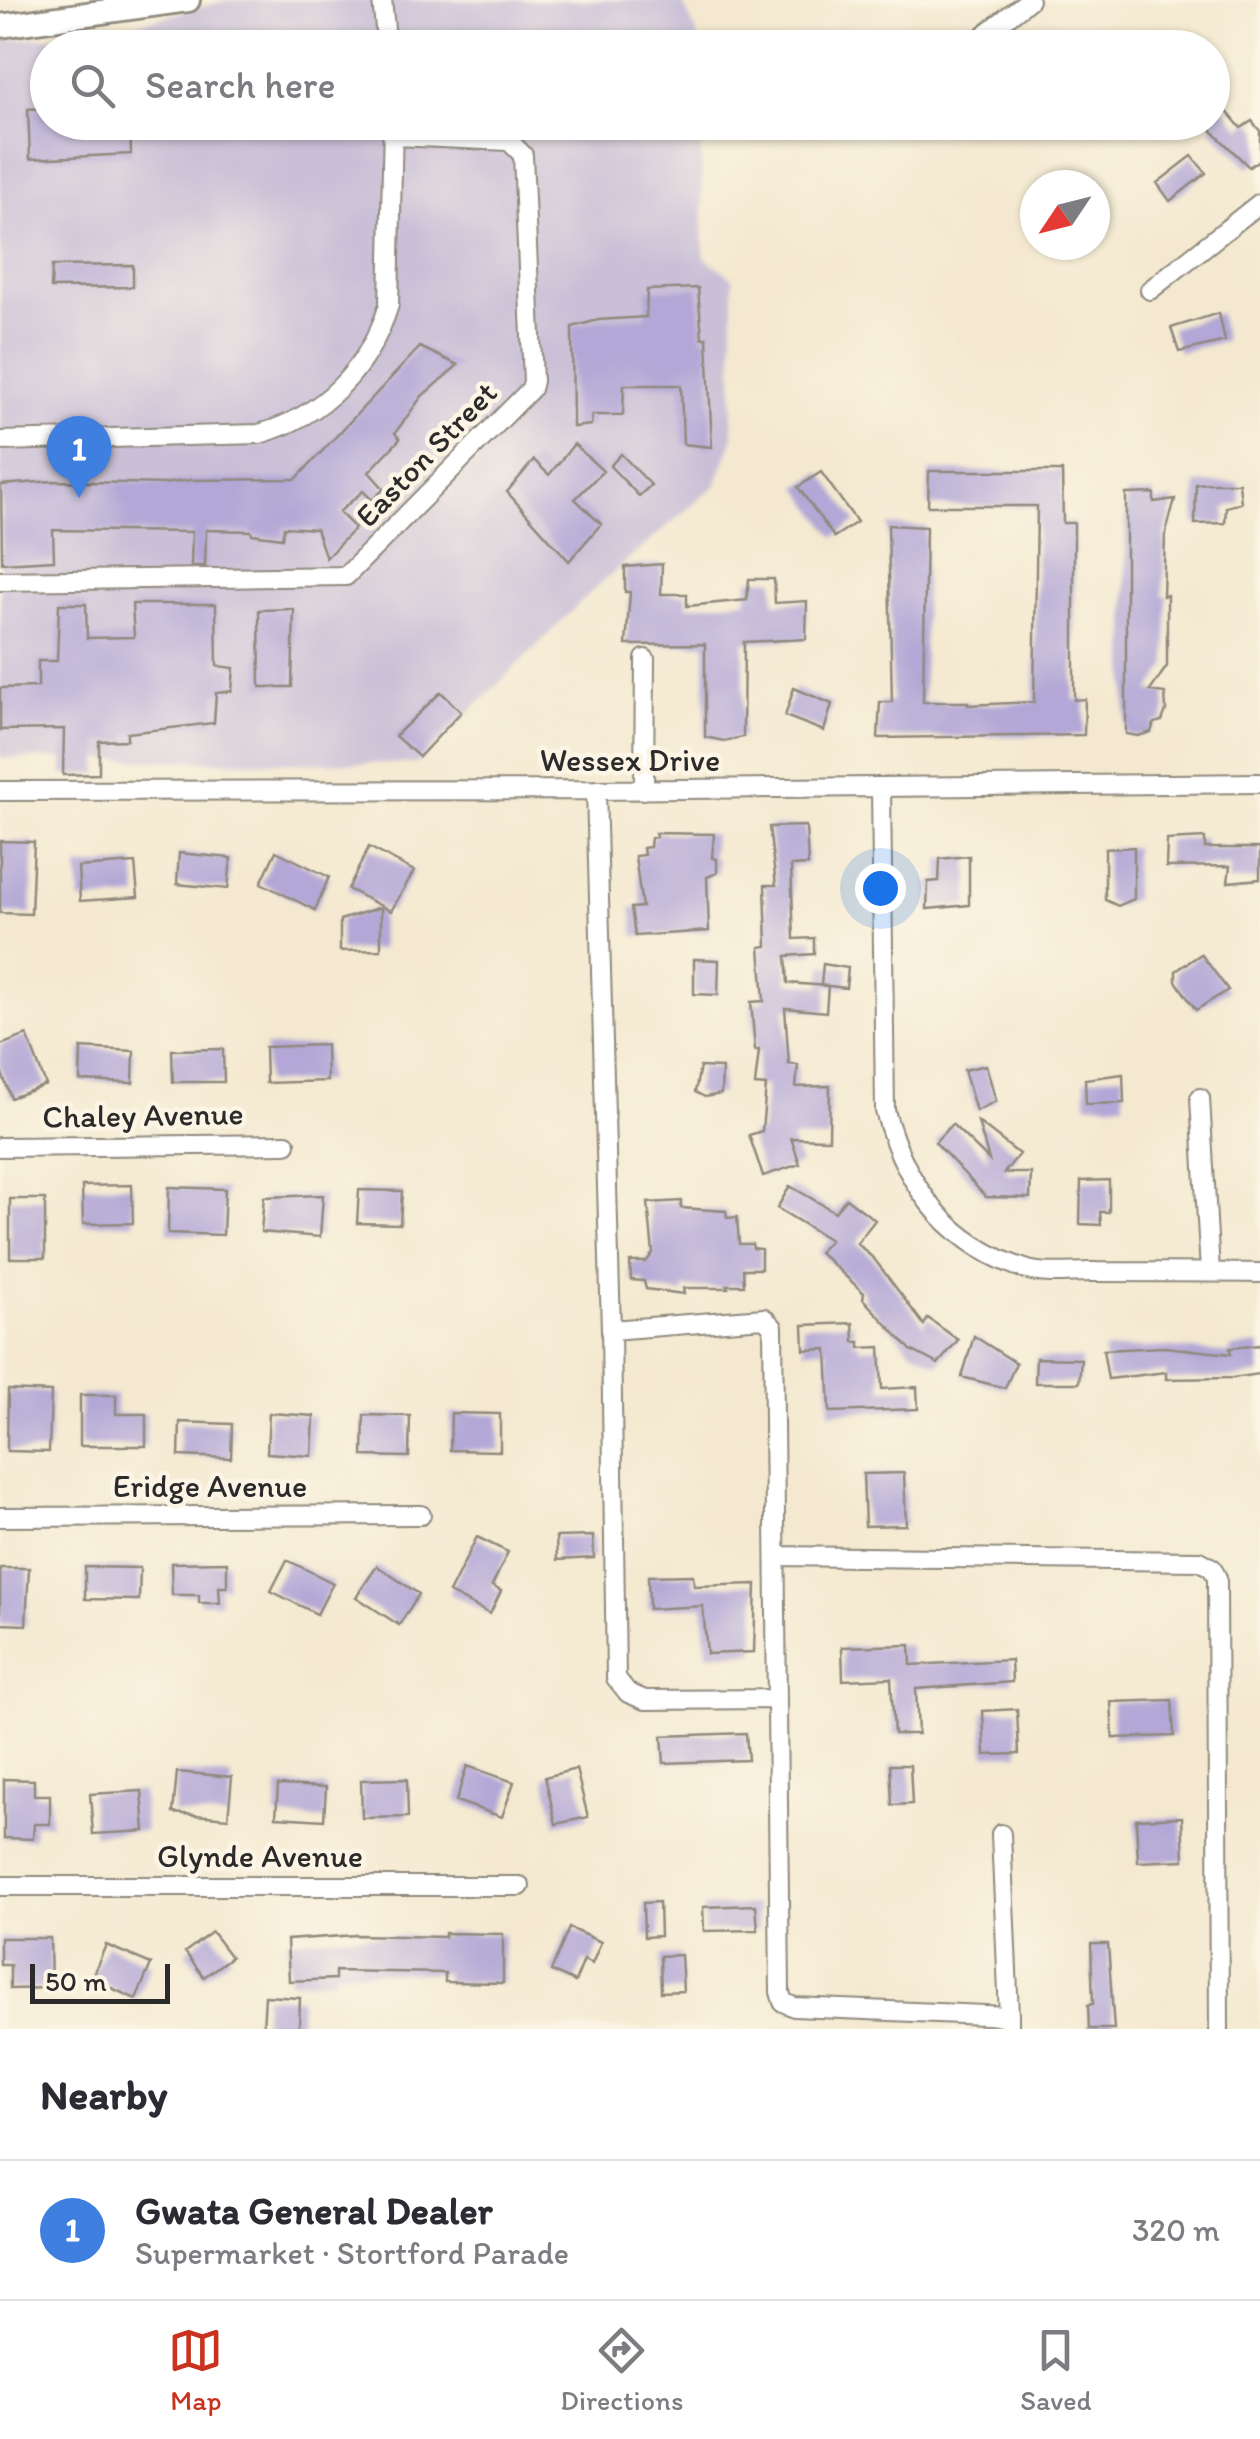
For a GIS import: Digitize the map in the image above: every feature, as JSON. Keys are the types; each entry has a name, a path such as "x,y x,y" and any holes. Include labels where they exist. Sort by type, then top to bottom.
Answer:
{"street":[{"path":"0,26 188,0"},
{"path":"382,0 384,30"},
{"path":"990,30 1028,0"},
{"path":"0,442 259,434 298,418 340,391 365,360 389,305 394,140"},
{"name":"Easton Street","path":"0,581 346,576 530,389 523,155 510,141 500,140"},
{"path":"1150,290 1260,203"},
{"path":"644,790 645,659"},
{"name":"Wessex Drive","path":"0,791 644,790 1260,783"},
{"path":"882,788 885,1111 896,1152 909,1176 954,1230 980,1248 1032,1271 1260,1273"},
{"path":"596,790 616,1678 628,1693 645,1700 777,1699"},
{"path":"1200,1098 1210,1272"},
{"name":"Chaley Avenue","path":"0,1148 286,1144"},
{"path":"611,1330 764,1318 773,1326 783,2002 794,2007 1009,2022 1000,1834"},
{"name":"Eridge Avenue","path":"0,1517 421,1515"},
{"path":"776,1556 1200,1561 1212,1568 1217,1578 1219,2029"},
{"name":"Glynde Avenue","path":"0,1886 520,1886"}],"shaded area":[{"path":"229,0 681,0 696,30 112,30"},
{"path":"30,38 30,140 701,140 704,257 733,278 733,440 716,485 597,586 417,764 0,758 0,40"}],"building":[{"path":"28,109 30,140 131,140 131,154 30,159"},
{"path":"1230,115 1241,128 1252,121 1260,131 1260,159 1249,167 1221,140 1230,140"},
{"path":"1192,156 1206,173 1170,201 1157,183"},
{"path":"133,265 133,287 51,288 52,266"},
{"path":"698,288 702,338 707,338 712,447 683,444 681,385 624,385 623,415 592,415 591,425 573,427 572,327 598,320 646,317 647,290"},
{"path":"1219,313 1225,341 1179,352 1171,328"},
{"path":"420,347 458,365 422,396 395,433 400,439 369,472 384,489 372,500 363,491 339,512 355,528 326,558 316,529 284,527 282,538 251,531 206,530 205,566 191,566 192,532 53,530 54,560 2,563 1,485 296,479"},
{"path":"574,444 603,471 575,499 601,524 569,561 507,492 534,460 549,475"},
{"path":"621,454 651,485 639,496 610,466"},
{"path":"929,471 1062,471 1063,523 1074,523 1074,700 1085,699 1084,735 878,738 880,702 892,702 888,525 926,527 923,702 1034,702 1037,506 928,506"},
{"path":"821,472 857,522 834,537 798,487"},
{"path":"1239,483 1241,503 1226,507 1225,523 1195,524 1196,484"},
{"path":"1154,493 1154,502 1175,499 1165,536 1167,666 1150,691 1165,693 1166,710 1151,732 1138,736 1126,734 1126,494"},
{"path":"662,564 661,594 687,594 687,606 747,600 749,579 774,579 775,603 807,601 806,639 744,642 743,737 724,741 705,737 705,644 626,645 630,592 625,592 625,567"},
{"path":"59,604 86,604 87,638 134,637 132,604 216,604 217,666 234,668 232,691 216,693 214,723 127,733 127,740 99,741 99,774 63,775 64,729 0,730 0,688 38,687 38,661 57,661"},
{"path":"294,609 292,687 260,687 259,610"},
{"path":"794,688 832,704 824,731 785,716"},
{"path":"441,692 461,712 419,757 395,736"},
{"path":"806,826 808,865 791,866 794,939 814,938 814,954 786,956 788,983 828,986 826,1012 785,1008 789,1064 798,1065 796,1087 830,1086 829,1139 791,1138 800,1164 763,1176 749,1135 762,1131 766,1086 755,1085 759,1050 755,1050 751,1002 764,1001 760,947 767,946 765,885 776,885 769,827"},
{"path":"655,833 714,834 712,858 717,859 717,873 707,877 709,931 635,936 631,908 642,907 635,856 644,855 643,848 650,847"},
{"path":"1205,838 1205,848 1260,848 1260,879 1228,882 1230,866 1166,867 1167,840"},
{"path":"0,841 34,842 31,914 0,913"},
{"path":"369,847 414,871 391,911 348,889"},
{"path":"1134,847 1134,899 1118,906 1105,900 1105,849"},
{"path":"276,851 329,877 315,910 261,883"},
{"path":"179,853 231,858 228,889 177,884"},
{"path":"969,856 969,905 927,909 928,882 939,881 940,859"},
{"path":"135,863 138,897 80,901 78,867"},
{"path":"381,907 381,950 340,951 340,920"},
{"path":"1201,954 1228,990 1196,1010 1176,981 1176,971"},
{"path":"694,959 719,960 718,995 694,994"},
{"path":"823,964 848,968 846,988 821,985"},
{"path":"27,1035 46,1085 11,1098 0,1068 0,1045"},
{"path":"326,1045 327,1081 266,1083 265,1047"},
{"path":"81,1048 134,1051 133,1083 80,1081"},
{"path":"223,1049 224,1082 173,1082 172,1050"},
{"path":"986,1065 996,1101 976,1111 964,1070"},
{"path":"700,1067 722,1068 721,1094 705,1097 695,1092"},
{"path":"1123,1074 1124,1103 1086,1104 1085,1079"},
{"path":"978,1122 1019,1154 1004,1173 1031,1173 1030,1198 986,1197 935,1142 952,1124 989,1160"},
{"path":"1109,1180 1109,1212 1100,1212 1101,1225 1080,1224 1081,1181"},
{"path":"132,1185 133,1223 83,1224 82,1186"},
{"path":"790,1186 835,1212 846,1198 875,1220 857,1243 875,1260 924,1325 928,1318 958,1340 938,1364 911,1350 863,1299 864,1293 819,1252 830,1240 777,1208"},
{"path":"169,1187 225,1189 223,1235 168,1233"},
{"path":"359,1190 402,1191 400,1224 357,1223"},
{"path":"323,1195 320,1237 261,1232 264,1197"},
{"path":"10,1199 45,1199 45,1258 10,1258"},
{"path":"681,1201 681,1208 726,1211 727,1218 737,1217 739,1244 761,1249 761,1269 743,1269 744,1285 683,1288 684,1294 646,1289 644,1281 631,1280 630,1262 646,1262 653,1253 648,1203"},
{"path":"853,1323 854,1342 860,1342 860,1348 880,1347 882,1389 917,1387 918,1409 830,1412 827,1349 804,1350 803,1325"},
{"path":"974,1336 1016,1363 1005,1388 962,1377"},
{"path":"1260,1345 1260,1374 1232,1378 1166,1379 1166,1372 1108,1379 1103,1350 1164,1347 1231,1354 1230,1348"},
{"path":"1036,1358 1081,1359 1079,1383 1035,1383"},
{"path":"8,1390 51,1392 49,1452 7,1451"},
{"path":"80,1395 116,1395 116,1414 146,1414 146,1446 80,1446"},
{"path":"269,1413 314,1416 312,1456 267,1453"},
{"path":"451,1413 500,1414 500,1451 450,1450"},
{"path":"364,1415 410,1416 409,1457 363,1456"},
{"path":"180,1422 232,1424 231,1458 179,1456"},
{"path":"904,1473 906,1525 865,1526 863,1474"},
{"path":"593,1536 594,1558 557,1560 556,1537"},
{"path":"477,1537 508,1552 492,1586 501,1591 490,1614 449,1593"},
{"path":"287,1560 333,1583 317,1614 271,1591"},
{"path":"227,1562 227,1587 219,1587 220,1603 199,1603 199,1595 172,1595 171,1563"},
{"path":"377,1566 419,1594 399,1625 356,1597"},
{"path":"85,1567 140,1568 139,1600 85,1599"},
{"path":"0,1568 29,1568 26,1625 0,1624"},
{"path":"693,1575 694,1586 756,1584 754,1652 707,1654 703,1606 649,1609 648,1576"},
{"path":"910,1645 911,1665 1011,1660 1012,1682 916,1689 918,1734 894,1734 891,1678 843,1680 842,1647"},
{"path":"1172,1700 1174,1736 1113,1738 1111,1702"},
{"path":"1017,1709 1019,1754 985,1755 983,1711"},
{"path":"746,1733 748,1760 664,1763 662,1736"},
{"path":"890,1765 910,1765 912,1804 892,1805"},
{"path":"467,1766 514,1782 502,1817 456,1801"},
{"path":"576,1769 588,1817 556,1824 545,1777"},
{"path":"177,1772 232,1777 228,1818 173,1813"},
{"path":"4,1779 34,1780 34,1795 50,1795 50,1824 34,1824 33,1839 4,1838"},
{"path":"407,1779 408,1817 362,1818 361,1780"},
{"path":"278,1785 326,1787 324,1820 276,1817"},
{"path":"142,1791 145,1831 93,1834 90,1794"},
{"path":"1182,1817 1184,1860 1138,1862 1136,1819"},
{"path":"659,1902 660,1936 644,1937 643,1903"},
{"path":"756,1905 758,1930 704,1931 703,1907"},
{"path":"569,1928 601,1942 592,1964 584,1960 575,1982 551,1971"},
{"path":"212,1932 231,1957 204,1977 185,1952"},
{"path":"445,1933 503,1934 503,1983 445,1982 445,1973 335,1971 335,1979 289,1981 287,1940 356,1935 445,1937"},
{"path":"0,1938 50,1938 51,1988 10,1989 10,1965 0,1965"},
{"path":"1091,1944 1108,1944 1114,2029 1089,2029 1088,2005 1093,2004"},
{"path":"106,1945 151,1964 136,1999 91,1979"},
{"path":"681,1955 683,1991 661,1992 660,1956"},
{"path":"265,1996 300,1998 299,2029 263,2029"}],"place":[{"name":"Gwata General Dealer","path":"79,498"}]}
